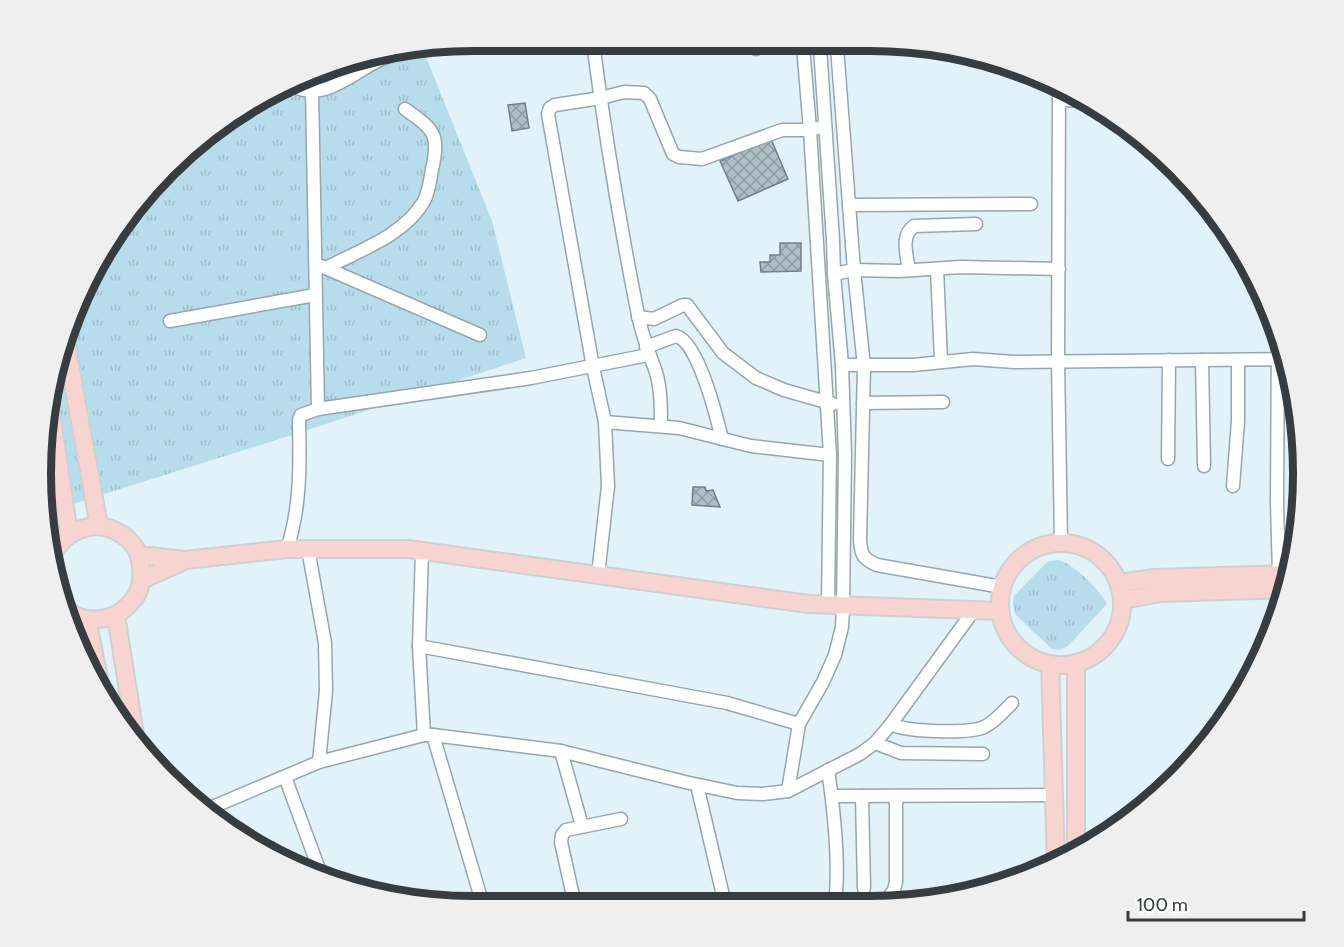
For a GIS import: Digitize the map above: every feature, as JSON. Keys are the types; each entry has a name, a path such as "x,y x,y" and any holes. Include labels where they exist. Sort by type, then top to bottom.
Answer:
{"main road":[{"path":"68,354 99,526"},
{"path":"54,430 69,534"},
{"path":"57,545 69,534 83,527 99,526 114,530 127,538 139,555 142,580 137,594 128,606 116,615 102,619 87,619 75,614"},
{"path":"1061,543 1080,546 1096,554 1109,567 1118,583 1122,600 1120,617 1105,646 1092,657 1076,663 1050,664 1031,657 1015,644 1004,627 999,611 1002,587 1011,569 1024,555 1042,546 1061,543"},
{"path":"139,555 185,560 287,549 408,549 809,604 999,611"},
{"path":"142,580 185,560"},
{"path":"1118,583 1155,578 1281,574"},
{"path":"1122,600 1161,593 1277,589"},
{"path":"116,615 133,724"},
{"path":"87,619 96,661"},
{"path":"1076,663 1076,842"},
{"path":"1050,664 1056,853"}],"street":[{"path":"594,51 638,317 647,351 656,373 661,397 661,426"},
{"path":"788,791 799,724 823,682 835,655 842,627 836,605 827,401 803,51"},
{"path":"820,51 842,365 845,455 836,605"},
{"path":"837,51 854,270 864,366 860,540 862,555 867,561 877,565 1002,587"},
{"path":"302,88 312,90 333,87 377,62"},
{"path":"312,90 320,266 315,295 318,409"},
{"path":"598,575 608,486 605,422 548,114 550,108 555,105 624,92 644,93 650,99 670,150 679,157 702,159 782,130 810,130 825,126"},
{"path":"1059,96 1058,361 1061,543"},
{"path":"320,266 391,234 411,218 425,199 436,150 434,137 428,126 405,109"},
{"path":"849,205 1031,204"},
{"path":"909,270 905,236 908,230 914,226 976,224"},
{"path":"320,266 480,335"},
{"path":"937,269 941,361"},
{"path":"834,274 854,270 1059,269"},
{"path":"170,321 315,295"},
{"path":"638,317 654,319 682,305 687,305 723,353 756,378 843,408"},
{"path":"287,549 299,494 299,420 302,415 318,409 593,367 647,351 676,336 685,340 709,388 722,439"},
{"path":"842,365 913,365 973,359 1058,361 1277,359"},
{"path":"1168,459 1169,360"},
{"path":"1202,360 1204,466"},
{"path":"1233,486 1237,449 1238,360"},
{"path":"1281,375 1276,502 1284,562"},
{"path":"863,403 943,402"},
{"path":"605,422 661,426 703,433 751,446 830,455"},
{"path":"308,549 325,643 326,691 319,762"},
{"path":"422,551 419,646 429,735 480,896"},
{"path":"213,807 319,762 429,735 561,751 737,793 763,794 788,791 860,754 875,743 974,610"},
{"path":"419,646 727,703 799,724"},
{"path":"891,724 907,729 968,731 980,729 991,723 1012,703"},
{"path":"875,743 901,753 983,754"},
{"path":"561,751 582,826"},
{"path":"828,770 832,796 836,896"},
{"path":"285,777 318,866"},
{"path":"696,784 723,896"},
{"path":"832,796 1054,795"},
{"path":"862,796 864,888"},
{"path":"890,895 896,882 896,796"},
{"path":"573,896 561,842 562,836 566,830 621,819"}],"green space":[{"path":"425,54 492,221 526,358 53,510 52,446 65,364 83,312 95,287 108,262 138,216 195,156 216,138 262,108 338,73 391,59"},
{"path":"283,250 290,289 272,292 265,253"},
{"path":"1057,560 1070,565 1085,577 1107,604 1067,647 1058,650 1052,649 1015,614 1013,604 1014,596 1047,562"}],"building":[{"path":"525,103 529,128 512,131 508,105"},
{"path":"771,139 788,179 738,201 720,161"},
{"path":"780,243 801,243 801,271 761,272 760,262 770,262 770,255 780,255"},
{"path":"693,487 705,487 706,491 713,490 720,507 692,505"}]}
